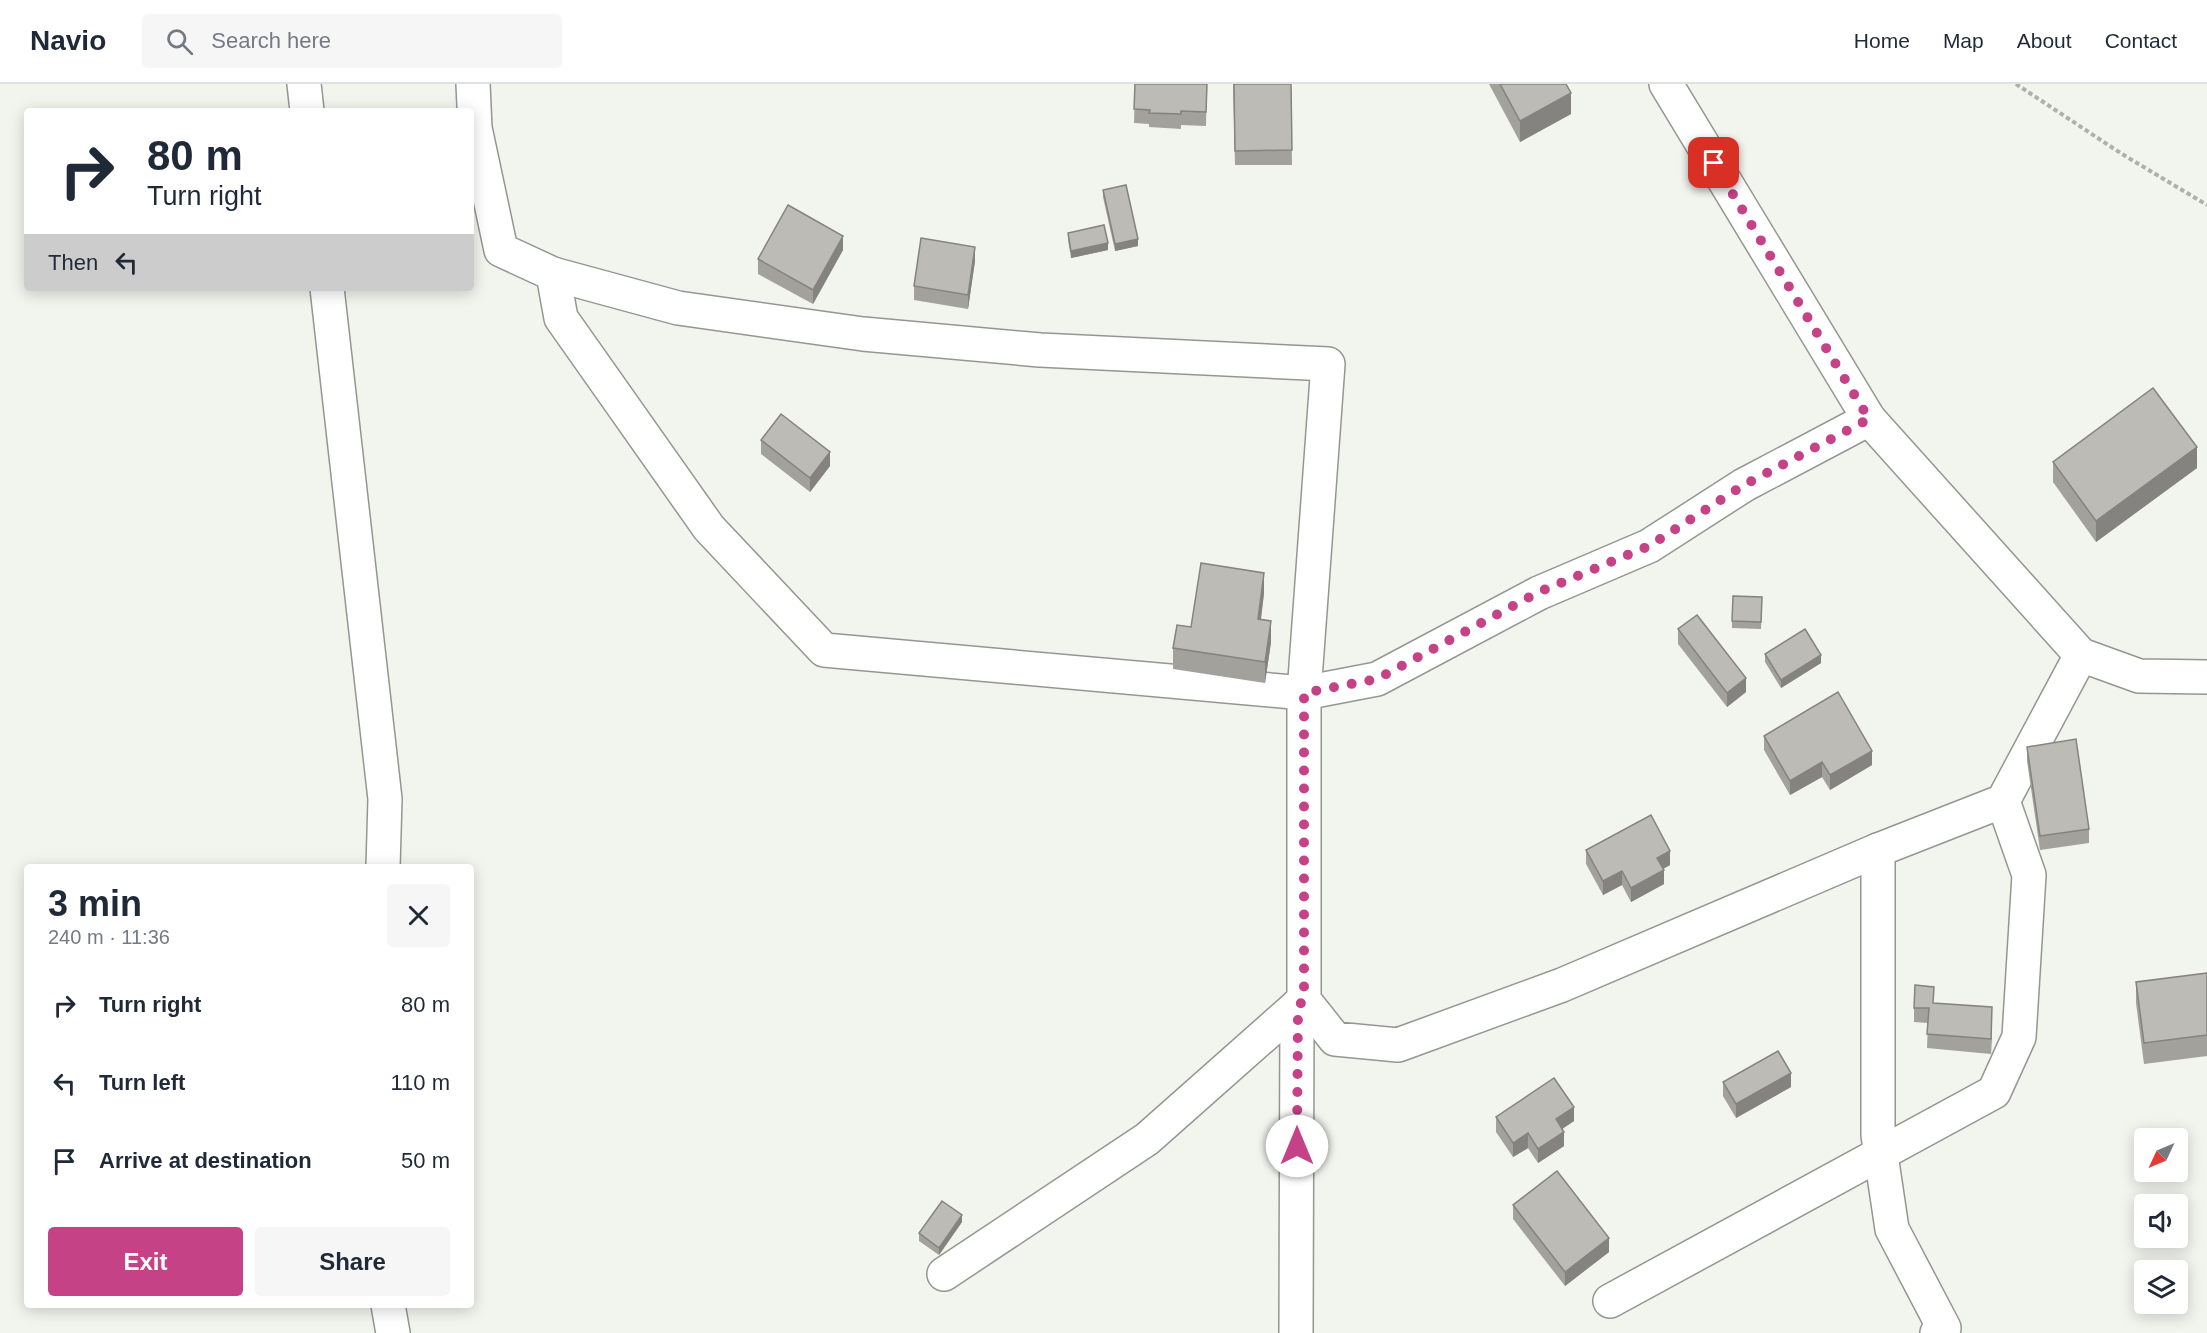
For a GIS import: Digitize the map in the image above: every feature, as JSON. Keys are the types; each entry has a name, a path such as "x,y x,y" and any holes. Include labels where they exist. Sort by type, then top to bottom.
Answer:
{"street":[{"path":"304,84 307,108"},
{"path":"473,84 475,128 501,250 553,274 678,308 863,334 1040,350 1328,364 1304,693 1296,1333"},
{"path":"1666,84 1869,419 2082,655 2139,676 2207,677"},
{"path":"553,274 561,318 709,528 824,650 1304,693 1377,679 1539,592 1649,546 1744,485 1869,419"},
{"path":"327,291 385,799 383,864"},
{"path":"1301,1003 1335,1039 1398,1045 1562,985 1878,850 2003,801 2082,655"},
{"path":"1610,1301 1994,1092 2019,1037 2029,875 2003,801"},
{"path":"1878,850 1878,1135 1892,1228 1944,1328 1937,1333"},
{"path":"944,1274 1147,1139 1301,1003"},
{"path":"389,1308 393,1333"}],"path":[{"path":"2016,84 2122,154 2207,205"}],"building":[{"path":"1135,84 1207,84 1206,112 1149,113 1150,110 1134,109"},
{"path":"1234,84 1291,84 1292,150 1235,151"},
{"path":"1500,84 1566,84 1571,93 1520,121"},
{"path":"1126,185 1138,239 1115,244 1103,190"},
{"path":"788,205 843,236 813,290 758,259"},
{"path":"1104,225 1108,243 1071,251 1068,233"},
{"path":"921,238 975,247 968,295 914,286"},
{"path":"2153,388 2197,447 2096,521 2053,462"},
{"path":"781,414 830,452 810,478 761,440"},
{"path":"1201,563 1264,573 1258,619 1271,621 1265,662 1173,648 1177,625 1191,627"},
{"path":"1733,596 1762,597 1761,622 1732,621"},
{"path":"1697,615 1746,678 1727,693 1678,629"},
{"path":"1805,629 1821,655 1781,680 1765,654"},
{"path":"1838,692 1872,751 1830,775 1822,762 1790,781 1764,736"},
{"path":"2076,739 2089,829 2040,836 2027,747"},
{"path":"1651,815 1670,851 1657,858 1664,870 1631,888 1622,871 1603,881 1586,850"},
{"path":"2207,973 2207,1035 2144,1043 2136,982"},
{"path":"1915,985 1934,987 1933,1003 1992,1007 1991,1039 1927,1034 1929,1008 1914,1008"},
{"path":"1778,1051 1791,1073 1736,1104 1723,1082"},
{"path":"1554,1078 1574,1107 1556,1119 1564,1132 1538,1149 1528,1133 1513,1143 1496,1117"},
{"path":"1557,1171 1609,1238 1565,1272 1513,1205"},
{"path":"942,1201 962,1215 939,1248 919,1233"}],"route":[{"path":"1297,1146 1298,1006 1304,1000 1304,693 1377,679 1539,592 1649,546 1744,485 1869,419 1714,163"}]}
